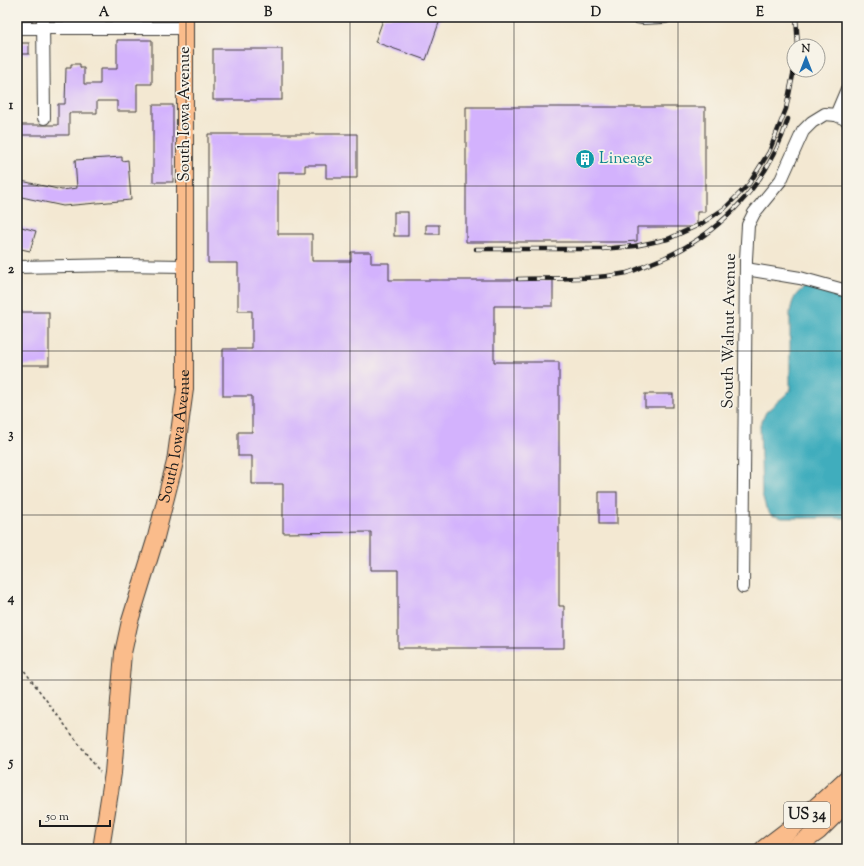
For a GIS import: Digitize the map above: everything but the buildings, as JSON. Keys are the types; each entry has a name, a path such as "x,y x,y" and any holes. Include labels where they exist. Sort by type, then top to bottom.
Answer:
{"highway":[{"name":"US 34","path":"764,849 789,830 847,779"},
{"name":"US 34","path":"794,849 818,831 847,802"}],"main road":[{"name":"South Iowa Avenue","path":"101,849 110,787 123,654 130,621 156,538 175,462 185,389 185,23"}],"street":[{"path":"636,17 665,17"},
{"path":"17,28 43,23 185,23"},
{"path":"43,23 44,118"},
{"path":"842,117 847,89"},
{"name":"South Walnut Avenue","path":"743,586 746,269 748,225 754,213 781,180 803,131 819,116 831,114 842,117"},
{"path":"17,267 119,265 185,266"},
{"path":"746,269 800,278 847,292"}],"path":[{"path":"17,661 110,787"}],"water":[{"path":"811,286 847,295 847,518 782,518 771,515 766,508 762,494 760,425 766,412 790,391 791,308 798,292"}],"railway":[{"path":"796,17 797,38"},
{"path":"476,249 602,249 635,246 668,239 701,224 725,208 749,184 769,152 786,109 792,78"},
{"path":"518,279 586,278 627,273 673,254 696,241 736,208 753,188 767,167 779,143 788,119"}],"place":[{"name":"Lineage","path":"585,159"}]}
